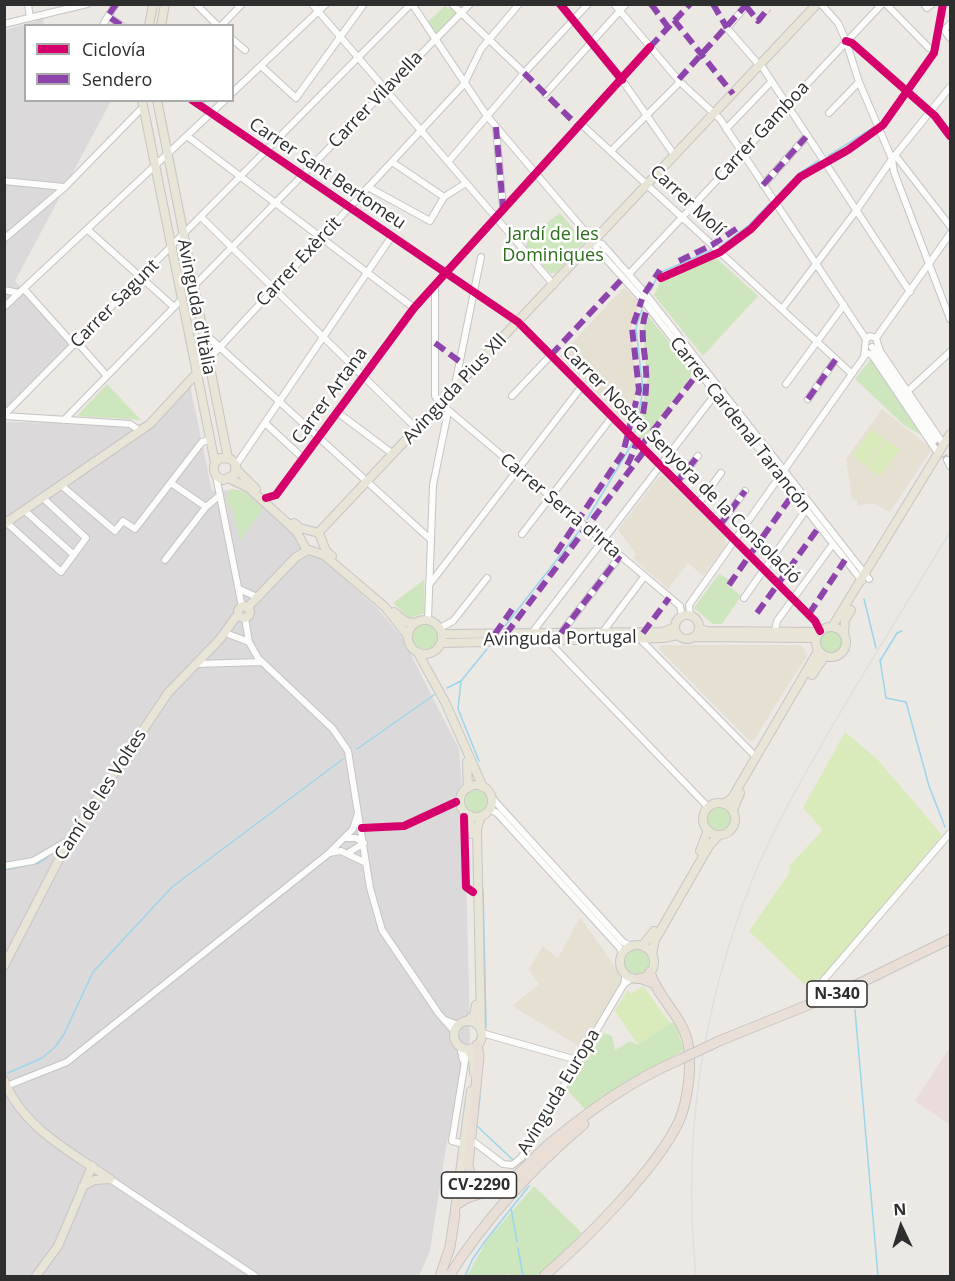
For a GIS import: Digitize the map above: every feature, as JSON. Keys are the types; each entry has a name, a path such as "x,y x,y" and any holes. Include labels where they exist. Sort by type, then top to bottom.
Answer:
{"highway":[{"name":"N-340","path":"447,1276 476,1228 522,1170 546,1146 609,1098 681,1059 879,975 951,939"},
{"path":"544,1276 630,1189 667,1143 679,1120 685,1096 689,1046 679,1019 653,983 650,972"},
{"path":"633,977 653,983"},
{"name":"CV-2290","path":"474,1041 479,1056 467,1143 471,1177 479,1186 491,1190 500,1187 522,1170"},
{"name":"N-340","path":"447,1276 479,1230 550,1153 590,1119 637,1085 681,1059"},
{"path":"456,1209 467,1198 491,1190"},
{"path":"456,1276 466,1256 506,1200"},
{"name":"CV-2290","path":"440,1276 452,1240 456,1209"}],"main road":[{"path":"148,24 153,4"},
{"path":"161,24 165,4"},
{"name":"Avinguda Pius XII","path":"306,546 304,534 314,532 367,482 819,4"},
{"name":"Avinguda d'Itàlia","path":"156,102 228,458"},
{"name":"Avinguda d'Itàlia","path":"143,103 215,463"},
{"path":"6,524 140,431 196,374"},
{"path":"694,637 699,628 696,618 686,616 676,631 684,639 819,634 832,627 866,579 951,434"},
{"path":"821,653 834,657 842,652 846,644 845,620 938,453 947,443"},
{"path":"433,680 429,662 430,654 441,635 428,620 414,623 400,618 326,551 314,532 300,528 266,498 228,458 220,458 213,470 216,476 249,488 297,532 306,546 324,555 385,608 407,634 412,649 418,653 433,680 483,787 492,798 489,809 481,816 469,815"},
{"path":"228,479 236,467"},
{"path":"243,613 306,546 322,542"},
{"name":"Camí de les Voltes","path":"220,639 228,634 243,613"},
{"name":"Camí de les Voltes","path":"5,961 69,840 168,693 243,613"},
{"path":"407,634 414,623"},
{"path":"832,627 844,634"},
{"path":"699,628 706,631 776,630 819,634"},
{"name":"Avinguda Portugal","path":"441,635 531,634 640,639 653,638 676,631"},
{"name":"Avinguda Portugal","path":"441,635 547,640 563,636 602,633 676,631"},
{"path":"652,954 642,946 631,946 622,954 620,964 633,977 650,972 654,963 652,954 655,939 709,846 719,834 732,828 735,820 733,810 736,800 821,653 819,634"},
{"path":"418,653 430,654"},
{"path":"724,804 732,798 821,653"},
{"path":"465,749 468,788"},
{"path":"474,1041 457,1029 474,1015 476,1008 472,827 469,815 460,801 468,788 475,785 483,787"},
{"path":"642,946 651,937 704,843 708,830 703,816 708,807 716,803 724,804 733,810"},
{"name":"CV-2290","path":"474,1041 477,826 481,816"},
{"path":"708,830 719,834"},
{"path":"467,1021 475,1023 474,1041"},
{"path":"5,1085 34,1125 110,1179"},
{"name":"CV-2290","path":"456,1209 467,1143"},
{"path":"36,1276 58,1246 92,1166"},
{"path":"83,1186 96,1180 110,1179"}],"street":[{"path":"28,4 30,18"},
{"path":"4,24 87,4"},
{"path":"104,24 116,4"},
{"path":"196,4 218,24"},
{"path":"222,24 242,4"},
{"path":"312,4 554,285"},
{"path":"234,91 326,4"},
{"path":"261,66 296,98 364,4"},
{"name":"Carrer Cardenal Tarancón","path":"412,4 487,116 718,391"},
{"name":"Carrer Sagunt","path":"4,416 412,4"},
{"path":"452,4 524,73"},
{"name":"Carrer Vilavella","path":"192,288 470,4"},
{"name":"Carrer Exèrcit","path":"207,361 465,84 481,49 519,4"},
{"path":"560,4 622,80 675,156"},
{"path":"448,162 524,73 588,4"},
{"path":"614,4 680,82 715,114 743,152 870,346 935,440"},
{"path":"545,94 626,4"},
{"path":"819,4 838,23 846,41 859,82 893,157 894,172 927,264 951,319"},
{"path":"884,4 929,48"},
{"name":"Carrer Gamboa","path":"628,274 846,41 884,4"},
{"path":"924,4 927,8 932,4"},
{"path":"746,6 727,28 760,65 909,292"},
{"path":"108,16 119,24"},
{"path":"951,24 944,30 951,38"},
{"path":"234,41 245,50"},
{"path":"846,41 852,43 932,113 951,136"},
{"name":"Carrer Artana","path":"266,498 276,495 414,308 650,48"},
{"path":"611,152 680,82"},
{"path":"726,129 771,82"},
{"path":"829,113 859,82"},
{"path":"782,309 856,211 893,157 932,113 951,87"},
{"name":"Carrer Sant Bertomeu","path":"195,102 473,291"},
{"path":"4,307 223,102"},
{"path":"4,239 65,187 143,103"},
{"name":"Carrer Molí","path":"581,124 852,374"},
{"path":"496,127 503,208"},
{"path":"187,136 414,308"},
{"path":"763,185 806,137"},
{"path":"893,157 905,168 951,226"},
{"path":"392,162 444,197"},
{"path":"894,172 905,168"},
{"path":"4,181 65,187"},
{"path":"368,188 430,221 444,197 466,183"},
{"path":"201,217 417,429"},
{"path":"88,230 174,307"},
{"path":"686,616 689,605 927,264 951,234"},
{"path":"236,467 392,236"},
{"name":"Carrer Cardenal Tarancón","path":"594,242 602,244 628,274 866,579"},
{"path":"454,390 481,257"},
{"path":"616,271 628,274"},
{"path":"435,286 435,396 441,404"},
{"path":"4,290 21,291 108,376"},
{"name":"Carrer Nostra Senyora de la Consolació","path":"473,291 518,322 793,598 815,621 819,634"},
{"path":"64,420 181,300"},
{"path":"786,384 844,305"},
{"path":"201,330 430,538"},
{"path":"870,346 878,366 938,453"},
{"path":"870,346 909,390 947,443"},
{"path":"909,390 951,352"},
{"path":"513,396 551,355"},
{"path":"878,356 878,366"},
{"path":"808,399 836,359"},
{"path":"459,361 473,370"},
{"path":"429,585 582,386"},
{"path":"531,634 718,391"},
{"name":"Carrer Serra d'Irta","path":"441,404 680,606"},
{"path":"337,412 393,454"},
{"path":"428,620 433,484 448,412"},
{"path":"4,416 130,424 140,431"},
{"path":"522,534 612,417"},
{"path":"265,423 303,458"},
{"path":"62,486 115,531 123,521 135,530 202,442 209,440"},
{"path":"677,482 698,456"},
{"path":"698,504 721,472"},
{"name":"Carrer Cardenal Tarancón","path":"782,474 832,544 866,579"},
{"path":"216,476 249,642 262,662 343,740 352,764 367,864 382,930 443,1019 457,1029"},
{"path":"165,560 206,507 220,495 228,479"},
{"path":"171,483 206,507"},
{"path":"720,525 745,490"},
{"path":"6,524 61,572 87,538 43,498"},
{"path":"744,598 806,510"},
{"path":"25,511 74,555"},
{"path":"776,630 777,621 832,544"},
{"path":"562,654 563,636 620,556"},
{"path":"602,633 644,577"},
{"path":"441,635 487,578"},
{"path":"239,589 257,597"},
{"path":"686,616 680,606 689,605"},
{"path":"228,634 249,642"},
{"path":"650,650 653,638"},
{"path":"640,639 756,757"},
{"path":"547,640 708,807"},
{"path":"195,664 262,662"},
{"path":"492,798 623,942 631,946"},
{"path":"5,1085 67,1062 328,854 353,829 359,809"},
{"path":"489,809 497,813 620,948 622,954"},
{"path":"822,982 951,833"},
{"path":"346,838 356,838 364,843"},
{"path":"4,866 33,861 69,840"},
{"path":"348,854 364,843"},
{"path":"328,854 341,851 364,860 367,864"},
{"name":"Avinguda Europa","path":"474,1041 464,1063 452,1142 481,1146 503,1164 512,1166 521,1158 624,984 633,977"},
{"path":"474,1041 496,1038 578,1060"},
{"path":"110,1179 255,1276"}],"shaded area":[{"path":"43,19 44,24 26,24"},
{"path":"24,24 24,102 110,102 15,281 72,343 5,415 5,30"},
{"path":"624,287 639,302 631,328 637,390 630,423 627,424 560,356"},
{"path":"190,385 212,491 246,490 378,609 403,639 459,749 465,822 470,1040 446,1147 430,1250 419,1276 5,1276 5,422 152,424"},
{"path":"882,409 932,449 890,512 873,503 857,506 857,499 852,500 846,459"},
{"path":"664,476 725,537 725,547 703,576 688,563 668,589 633,558 636,554 618,530 659,477"},
{"path":"660,645 801,645 808,654 754,740 750,741 659,649"},
{"path":"580,917 623,978 582,1048 512,1006 539,984 528,970 543,946 558,958"},
{"path":"950,1047 950,1125 915,1101"}],"green space":[{"path":"453,5 462,13 434,39 424,25 445,6 449,9"},
{"name":"Jardí de les Dominiques","path":"560,213 584,242 556,273 550,273 526,248 528,237"},
{"path":"715,257 758,296 703,356 654,295 661,280"},
{"path":"647,315 694,372 643,440 639,437 647,381 643,329"},
{"path":"871,359 923,436 904,425 855,379"},
{"path":"107,384 141,420 77,416"},
{"path":"871,429 885,439 866,466 853,456"},
{"path":"886,440 900,449 880,476 867,467"},
{"path":"232,489 245,492 263,510 240,540 231,506 228,506 227,492"},
{"path":"719,574 730,580 727,584 741,596 722,624 713,624 694,608"},
{"path":"424,580 425,613 409,618 393,603"},
{"path":"421,624 431,625 438,635 436,644 428,650 416,647 412,639 414,630"},
{"path":"831,630 839,633 842,641 839,649 831,652 823,649 820,641 823,633"},
{"path":"845,732 877,759 942,835 824,977 804,984 749,931 790,872 789,866 823,830 803,808"},
{"path":"476,790 484,793 487,801 484,809 476,812 468,809 465,801 468,793"},
{"path":"719,808 727,811 730,819 727,827 719,830 711,827 708,819 711,811"},
{"path":"637,950 645,954 649,962 645,970 637,974 629,970 625,962 629,954"},
{"path":"643,986 670,1023 638,1045 615,1011 628,990 631,994"},
{"path":"670,1023 675,1023 684,1050 585,1109 566,1089 604,1033 612,1036 615,1050 630,1041 638,1045"},
{"path":"534,1186 582,1233 540,1276 511,1276 509,1274 467,1276 487,1240"}],"waterway":[{"path":"928,59 937,38 939,4"},
{"path":"908,85 925,62"},
{"path":"882,122 894,111 903,95"},
{"path":"828,156 874,127"},
{"path":"777,196 798,174 818,161"},
{"path":"721,246 749,225 769,204"},
{"path":"651,290 659,273 712,250"},
{"path":"635,432 643,390 636,328 642,309"},
{"path":"587,519 632,444"},
{"path":"505,626 580,530"},
{"path":"864,599 876,648"},
{"path":"880,661 897,633 902,631"},
{"path":"447,688 461,681 487,649"},
{"path":"880,660 886,698 906,702 929,786 945,827"},
{"path":"461,681 458,709 479,761"},
{"path":"357,749 434,695"},
{"path":"8,1073 42,1058 55,1047 64,1034 93,972 172,887 343,759"},
{"path":"4,870 39,863 48,857"},
{"path":"483,890 486,1027"},
{"path":"855,1010 878,1276"},
{"path":"478,1113 480,1096"},
{"path":"477,1126 513,1160"},
{"path":"465,1276 472,1260 486,1240 529,1186"},
{"path":"511,1208 517,1242"},
{"path":"518,1248 523,1276"}],"tunnel":[{"path":"935,440 947,460"}],"railway":[{"path":"696,1276 692,1225 694,1123 709,1024 735,926 761,860 797,789 856,685 950,532"}],"marked path":[{"path":"116,4 108,16 119,24"},
{"path":"651,4 668,27"},
{"path":"650,47 690,4"},
{"path":"713,4 727,28"},
{"path":"679,79 747,4"},
{"path":"746,6 758,21 767,10 769,12"},
{"path":"674,20 733,94"},
{"path":"524,73 579,127"},
{"path":"496,127 503,208"},
{"path":"763,185 806,137"},
{"path":"679,261 712,245 739,227"},
{"path":"645,293 660,270"},
{"path":"551,355 622,279"},
{"path":"556,553 623,453 639,390 632,328 642,299"},
{"path":"627,465 636,445 644,406 646,370 643,323 648,307"},
{"path":"435,343 459,361"},
{"path":"808,399 836,359"},
{"path":"641,446 699,372"},
{"path":"506,634 645,450"},
{"path":"677,482 698,456"},
{"path":"720,525 745,491"},
{"path":"752,552 791,497"},
{"path":"757,613 819,527"},
{"path":"561,633 620,556"},
{"path":"729,585 747,559"},
{"path":"809,614 845,560"},
{"path":"643,633 669,598"},
{"path":"495,634 513,608"}],"cycle path":[{"path":"560,4 622,80"},
{"path":"661,278 720,252 751,229 800,177 848,150 883,125 934,53 943,4"},
{"path":"846,41 852,43 935,116 950,136"},
{"path":"266,498 276,495 414,308 650,47"},
{"path":"195,102 518,322 815,621 820,631"},
{"path":"362,828 404,826 456,802"},
{"path":"464,817 466,887 473,892"}]}
